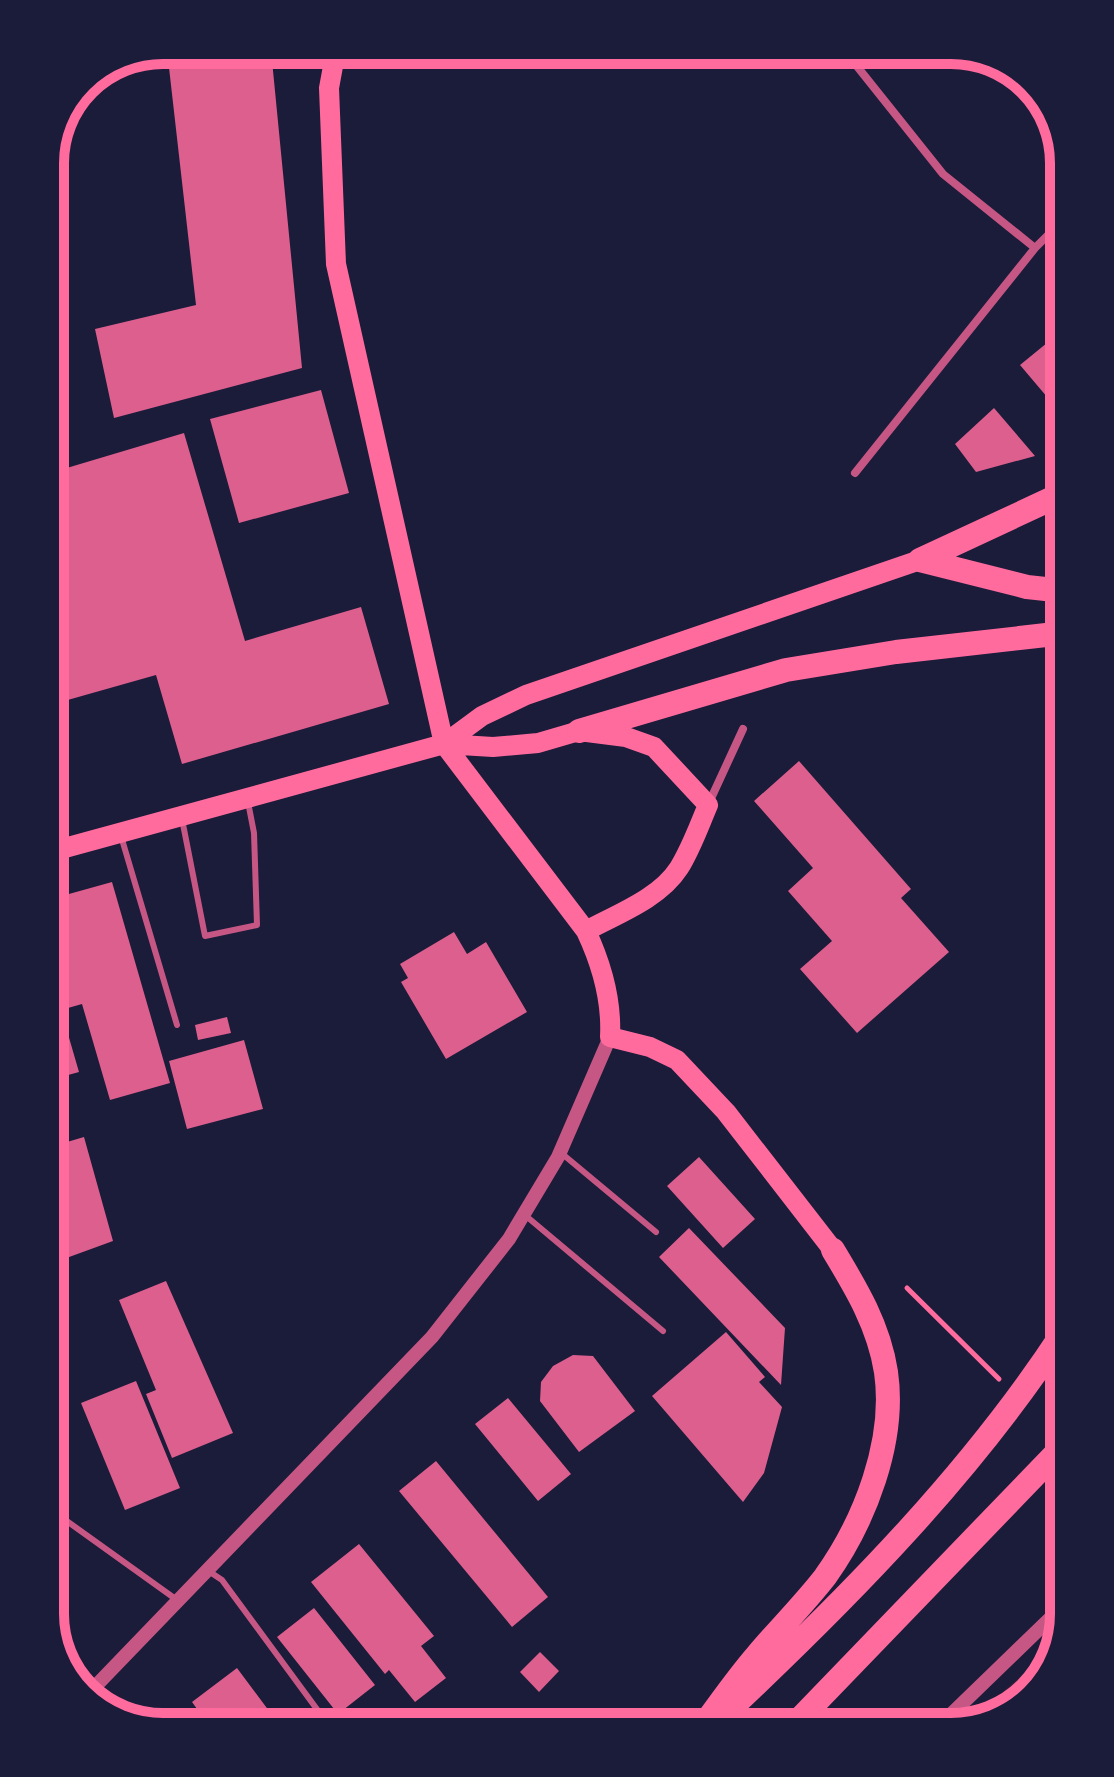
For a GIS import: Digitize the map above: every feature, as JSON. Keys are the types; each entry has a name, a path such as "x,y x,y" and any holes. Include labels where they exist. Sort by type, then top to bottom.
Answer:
{"highway":[{"path":"920,560 1050,500"},
{"path":"920,560 1027,587 1050,589"},
{"path":"579,731 694,694 786,670 896,652 1050,635"},
{"path":"713,1713 755,1657 825,1576 850,1535 880,1459 886,1424 886,1372 865,1304 833,1250"},
{"path":"725,1713 887,1553 971,1455 1050,1353"},
{"path":"806,1713 1050,1460"}],"main road":[{"path":"333,64 329,88 336,264 444,744 586,931 600,960 611,1014 610,1037 650,1047 677,1060 726,1112 833,1250"},
{"path":"444,744 482,716 526,695 920,560"},
{"path":"64,848 444,744 493,747 538,743 579,731 626,737 654,747 708,805 680,867 670,880 655,893 586,931"}],"street":[{"path":"855,64 943,174 1035,248"},
{"path":"855,473 1050,233"},
{"path":"708,805 743,729"},
{"path":"95,1686 432,1337 509,1239 560,1152 610,1037"},
{"path":"953,1713 1049,1623"}],"lane":[{"path":"182,816 205,936 257,925 254,833 247,798"},
{"path":"120,833 177,1025"},
{"path":"560,1152 656,1232"},
{"path":"523,1214 663,1331"},
{"path":"64,1519 178,1601"},
{"path":"207,1570 222,1580 320,1713"}],"path":[{"path":"907,1288 940,1323"}],"shaded area":[{"path":"1034,1668 1021,1684 990,1705 1018,1678"}],"building":[{"path":"169,64 272,64 302,368 114,418 95,329 196,305"},
{"path":"1050,340 1050,400 1020,365"},
{"path":"321,390 349,493 239,523 210,419"},
{"path":"994,408 1035,456 976,472 955,444"},
{"path":"184,433 245,641 361,607 389,704 182,764 156,675 64,701 64,469"},
{"path":"799,761 911,889 901,898 949,952 857,1033 800,969 832,941 788,891 813,868 754,801"},
{"path":"112,882 170,1083 110,1100 82,1004 64,1009 64,895"},
{"path":"454,932 467,954 486,942 527,1012 446,1059 401,982 408,978 400,964"},
{"path":"227,1017 231,1033 198,1040 195,1025"},
{"path":"64,1020 79,1072 64,1076"},
{"path":"244,1040 263,1109 187,1129 169,1061"},
{"path":"84,1137 113,1241 64,1259 64,1143"},
{"path":"699,1157 755,1219 723,1248 667,1186"},
{"path":"689,1228 785,1328 781,1385 659,1257"},
{"path":"166,1281 233,1433 172,1458 146,1394 156,1390 119,1300"},
{"path":"726,1332 765,1377 759,1382 782,1407 764,1473 743,1502 652,1396"},
{"path":"573,1355 593,1356 635,1411 579,1452 540,1401 541,1382 553,1366"},
{"path":"136,1381 180,1488 125,1510 81,1403"},
{"path":"508,1398 571,1474 538,1501 475,1424"},
{"path":"436,1461 548,1597 512,1627 399,1491"},
{"path":"359,1544 434,1636 421,1646 446,1678 415,1702 389,1670 385,1674 311,1582"},
{"path":"314,1608 375,1685 337,1713 277,1637"},
{"path":"540,1652 559,1671 539,1692 520,1672"},
{"path":"237,1668 271,1713 200,1713 192,1702"}]}
